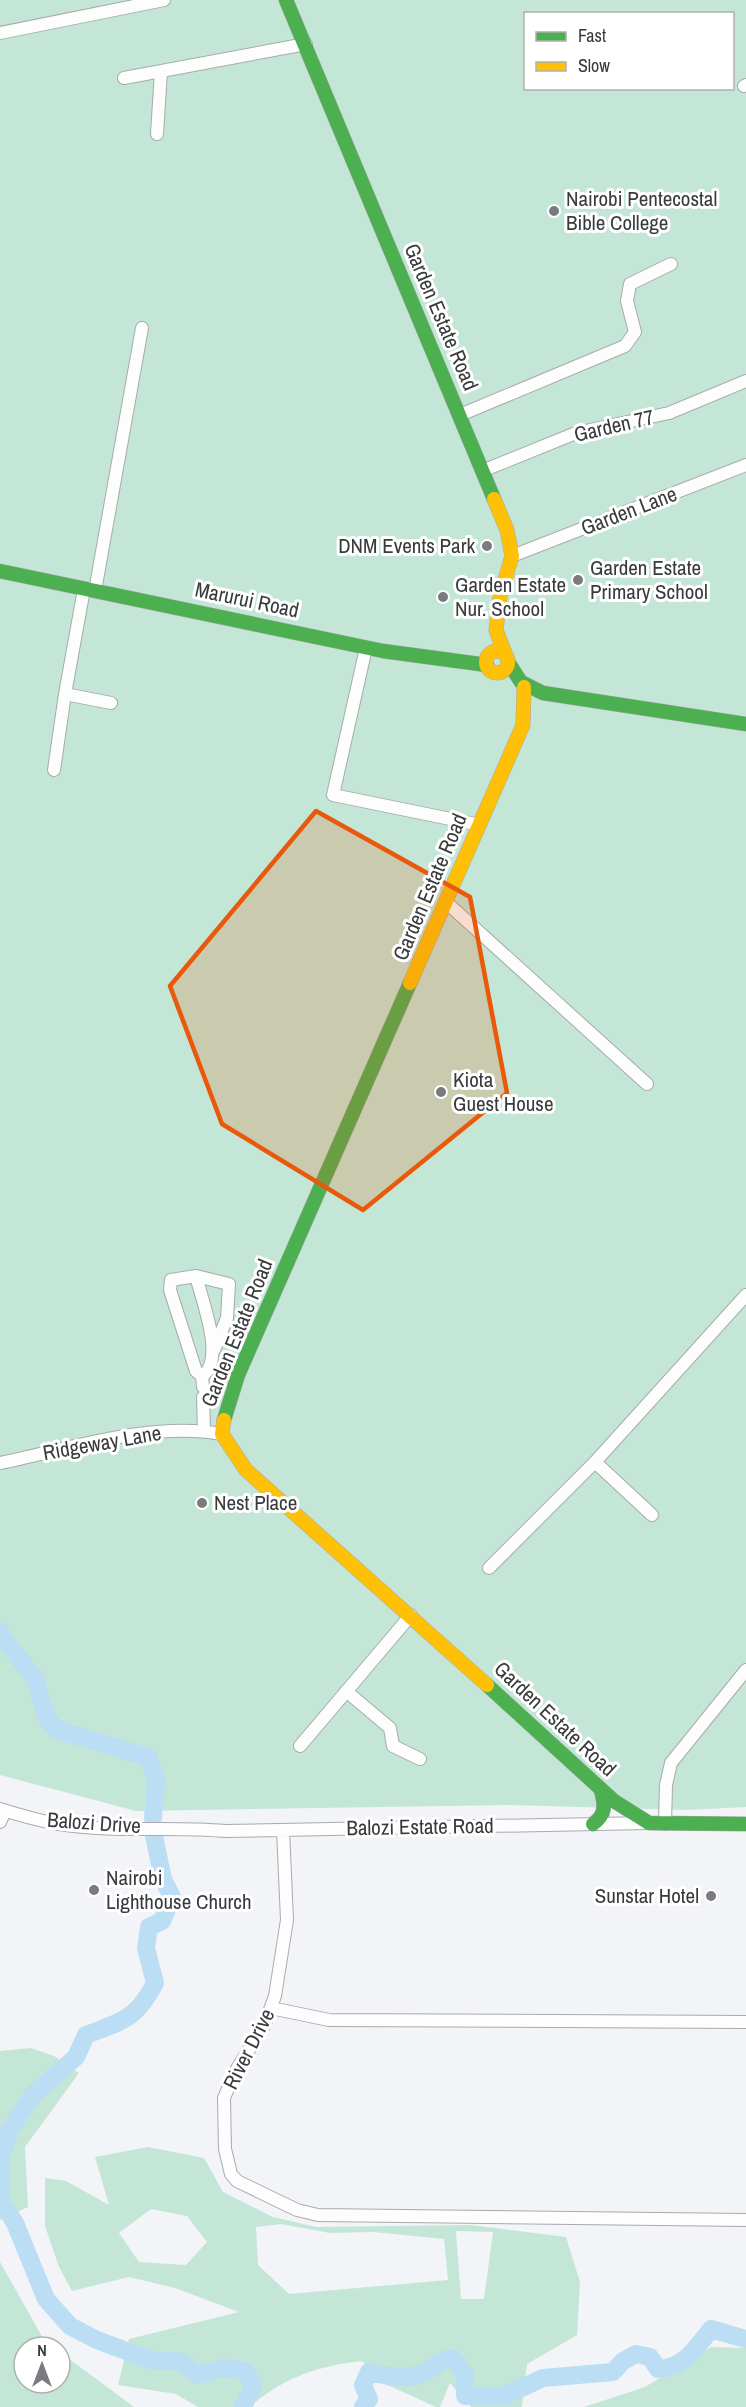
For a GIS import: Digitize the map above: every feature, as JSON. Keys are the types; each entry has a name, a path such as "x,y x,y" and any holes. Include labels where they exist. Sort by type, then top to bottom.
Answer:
{"street":[{"path":"0,33 164,0"},
{"name":"Garden Estate Road","path":"286,0 501,513 512,556 500,597 496,630 507,659 521,684 525,717 447,903 242,1365 230,1397 222,1434 246,1470 411,1615 601,1790 649,1823"},
{"path":"124,78 306,44"},
{"path":"157,134 161,71"},
{"path":"460,416 625,346 635,332 626,295 630,284 671,264"},
{"path":"54,770 65,694 89,590 142,328"},
{"name":"Garden 77","path":"482,471 576,433 669,413 746,381"},
{"name":"Garden Lane","path":"512,556 746,465"},
{"name":"Marurui Road","path":"0,571 366,648 446,662 490,665"},
{"path":"490,665 496,630"},
{"path":"366,648 333,795 480,825"},
{"path":"498,651 507,659 504,670 490,665 498,651"},
{"path":"490,665 521,684 543,693 746,724"},
{"path":"525,717 543,693"},
{"path":"65,694 111,703"},
{"path":"447,903 647,1084"},
{"path":"196,1276 214,1350"},
{"path":"203,1387 170,1290 171,1280 196,1276 230,1284 227,1318 203,1387 204,1431"},
{"path":"489,1568 595,1462 745,1297"},
{"name":"Ridgeway Lane","path":"0,1463 143,1435 175,1431 204,1431 222,1434"},
{"path":"595,1462 652,1515"},
{"path":"300,1746 411,1615"},
{"path":"665,1824 666,1785 671,1763 746,1670"},
{"path":"346,1691 390,1728 393,1746 420,1759"},
{"path":"593,1824 604,1816 606,1809 601,1790"},
{"name":"Balozi Drive","path":"2,1814 60,1824 119,1828 190,1827"},
{"path":"649,1823 746,1824"},
{"name":"Balozi Estate Road","path":"190,1827 225,1831 649,1823"},
{"name":"River Drive","path":"283,1830 287,1920 272,2008 258,2039 227,2087 224,2098 225,2149 231,2174 237,2181 297,2210 318,2215 746,2220"},
{"path":"272,2008 330,2020 746,2022"}],"highlighted area":[{"path":"316,811 470,897 507,1093 363,1210 222,1124 170,986"}],"green space":[{"path":"0,0 746,0 746,1807 687,1810 510,1805 136,1811 0,1775"},
{"path":"31,2048 54,2056 79,2073 25,2147 28,2207 0,2220 0,2051"},
{"path":"148,2147 204,2158 223,2192 273,2217 316,2227 471,2225 566,2237 580,2282 577,2335 527,2364 522,2407 471,2407 450,2383 440,2407 436,2407 385,2384 362,2361 331,2366 302,2375 276,2388 250,2407 198,2407 176,2394 118,2385 129,2339 239,2312 175,2288 129,2277 72,2291 59,2267 45,2226 45,2178 66,2181 109,2205 95,2157","holes":["151,2209 187,2216 207,2242 186,2265 139,2262 119,2233","281,2224 330,2233 374,2232 444,2239 448,2280 289,2294 258,2265 256,2227","456,2231 493,2232 484,2299 461,2299"]},
{"path":"0,2262 41,2335 12,2335 12,2395 72,2395 72,2361 134,2407 0,2407"},
{"path":"711,2347 746,2348 746,2407 584,2407 645,2387"}],"waterway":[{"path":"0,1631 4,1640 35,1678 46,1717 57,1730 148,1757 156,1778 153,1818"},
{"path":"154,1836 163,1879 172,1897 162,1921 149,1927 146,1948 155,1983 141,2005 127,2018 86,2035 76,2057 33,2095 9,2131 1,2157 1,2201 15,2223 46,2299 70,2326 97,2340 153,2361 179,2361 199,2375 220,2368 245,2371 253,2385 243,2407"},
{"path":"363,2407 369,2399 363,2385 369,2372 397,2377 418,2375 439,2362 453,2358 465,2375 465,2396 504,2396 543,2378 613,2372 623,2361 636,2354 650,2357 658,2369 667,2368 689,2356 711,2329 746,2339"}],"traffic: fast":[{"path":"286,0 494,499"},
{"path":"0,571 383,651 487,665"},
{"path":"508,662 521,682 543,693 746,724"},
{"path":"224,1420 238,1375 410,983"},
{"path":"487,1685 614,1801 649,1823 746,1824"},
{"path":"593,1824 600,1817 603,1809 601,1790"}],"traffic: slow":[{"path":"494,499 507,530 512,556 500,597 496,630 506,656"},
{"path":"497,651 507,658 508,662 501,672 497,673 487,666 486,662 493,652 497,651"},
{"path":"410,983 523,725 524,687"},
{"path":"224,1420 222,1434 246,1470 487,1685"}],"place":[{"name":"Nairobi Pentecostal Bible College","path":"554,211"},
{"name":"DNM Events Park","path":"487,546"},
{"name":"Garden Estate Primary School","path":"578,580"},
{"name":"Garden Estate Nur. School","path":"443,597"},
{"name":"Kiota Guest House","path":"441,1092"},
{"name":"Nest Place","path":"202,1503"},
{"name":"Nairobi Lighthouse Church","path":"94,1890"},
{"name":"Sunstar Hotel","path":"711,1896"}]}
